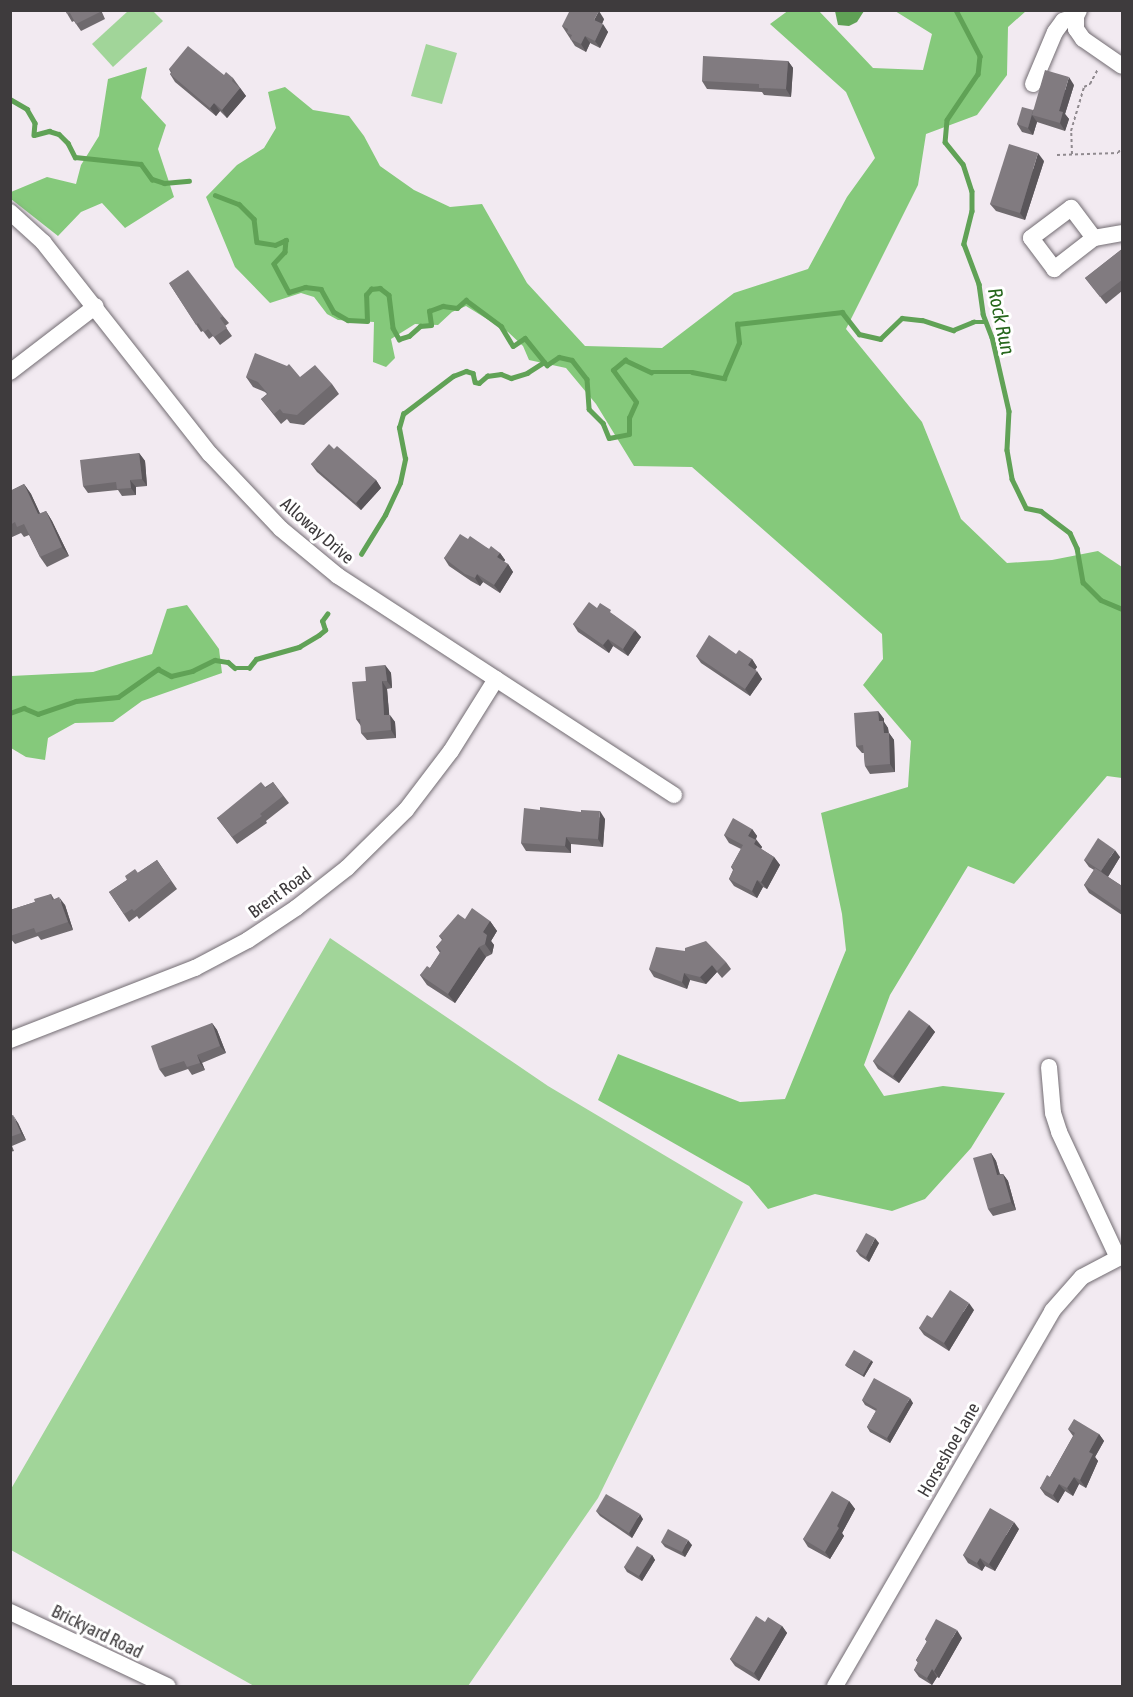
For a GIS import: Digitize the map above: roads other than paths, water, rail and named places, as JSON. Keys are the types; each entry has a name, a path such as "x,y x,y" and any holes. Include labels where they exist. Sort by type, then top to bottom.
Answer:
{"street":[{"path":"1078,13 1076,29 1083,39 1122,66"},
{"path":"1033,84 1055,32 1063,21 1078,13"},
{"name":"Alloway Drive","path":"10,212 43,242 96,306 210,454 281,530 338,576 674,795"},
{"path":"1094,238 1122,233"},
{"path":"10,372 96,306"},
{"name":"Brent Road","path":"10,1041 195,968 248,940 296,908 347,868 406,810 451,751 496,679"},
{"path":"1049,1067 1053,1113 1059,1132 1120,1257"},
{"name":"Horseshoe Lane","path":"835,1686 1052,1311 1082,1277 1120,1257"},
{"name":"Brickyard Road","path":"10,1612 167,1686"}],"waterway":[{"name":"Rock Run","path":"956,10 980,56 978,74 947,120 945,142 963,164 972,191 972,211 964,244 979,284 983,314 992,337 1009,411 1007,450 1012,479 1026,508 1041,511 1070,533 1077,548 1083,582 1101,600 1122,609"},
{"path":"10,99 27,109 35,123 34,135 49,131 59,134 68,143 75,157 141,164 152,179 164,183 189,181"},
{"path":"215,195 239,204 254,219 257,242 275,245 286,240 285,252 274,264 289,292 305,287 321,289 334,312 348,320 367,321 366,295 371,289 380,288 389,295 393,328 399,339 409,336 420,326 431,325 429,311 443,306 457,308 466,300 501,326 513,346 525,338 547,365 559,357 572,360 587,379 589,409 603,423 609,438 629,434 629,418 636,402 613,370 625,360 651,372 692,372 724,378 739,343 737,324 842,312 859,334 880,339 902,318 922,320 953,330 973,322 986,322"},
{"path":"361,554 385,515 400,483 405,459 399,428 403,414 453,376 466,371 473,373 475,382 479,383 487,376 501,374 511,378 527,373 544,362"},
{"path":"10,713 24,708 38,714 76,701 118,697 158,669 171,676 192,671 215,660 228,662 235,668 249,668 256,659 299,647 319,635 325,630 322,621 327,614"}]}
